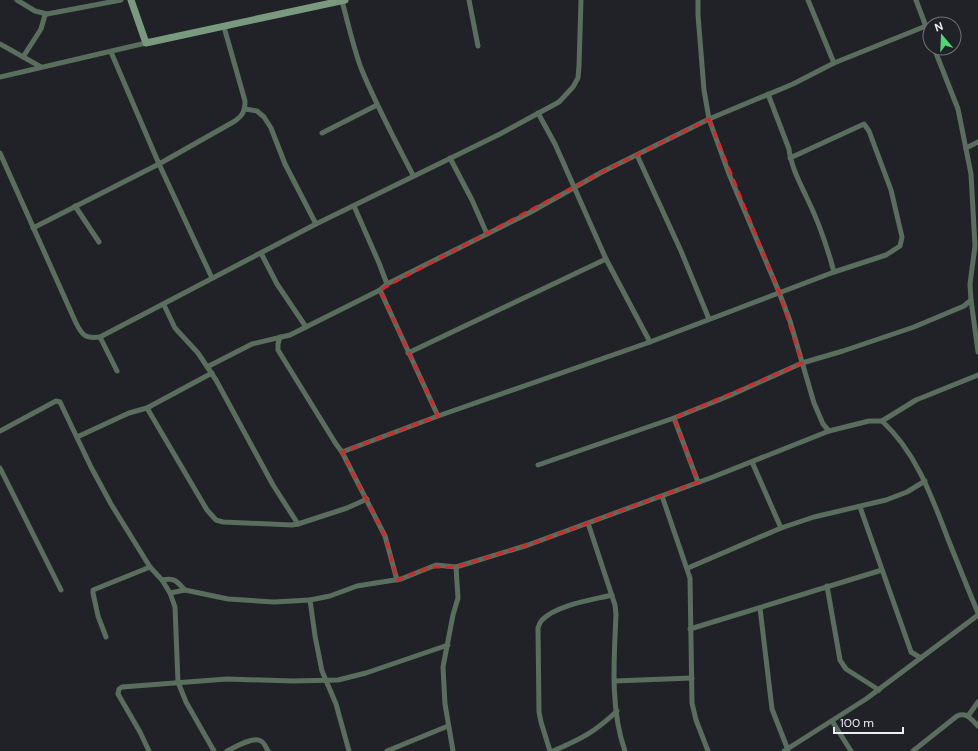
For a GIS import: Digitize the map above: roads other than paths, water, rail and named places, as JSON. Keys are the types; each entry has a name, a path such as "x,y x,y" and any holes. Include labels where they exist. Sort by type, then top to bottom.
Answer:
{"street":[{"path":"17,0 36,11 47,14 121,0"},
{"path":"131,0 146,42"},
{"path":"0,77 111,52 146,42 224,27 343,0 356,53 377,105 413,175"},
{"path":"469,0 478,46"},
{"path":"0,153 82,334 91,338 100,337 164,305 212,278 316,224 413,175 500,134 559,102 573,87 578,78 581,0"},
{"path":"698,0 704,90 709,119 729,174 790,321 814,403 823,424 829,432"},
{"path":"808,0 834,63"},
{"path":"916,0 922,16"},
{"path":"23,57 40,29 45,15 47,14"},
{"path":"33,228 159,164 235,121 241,116 245,109 245,101 224,27"},
{"path":"207,367 252,344 280,337 306,327 529,213 573,187 709,119 768,94 834,63 922,28"},
{"path":"0,44 42,67"},
{"path":"111,52 159,164 212,278"},
{"path":"937,56 958,109 971,174 975,246 970,284 978,352"},
{"path":"768,94 789,149 790,158 800,186 806,195 827,248 834,272"},
{"path":"322,133 377,105"},
{"path":"245,109 257,111 268,122 285,164 316,224"},
{"path":"538,113 555,144 606,259 650,342"},
{"path":"342,452 438,416 650,342 834,272 886,255 900,246 902,237 890,190 869,131 864,124 790,158"},
{"path":"966,148 978,142"},
{"path":"637,155 710,319"},
{"path":"450,158 472,200 487,234"},
{"path":"75,206 99,242"},
{"path":"354,206 388,284"},
{"path":"260,253 277,284 306,327"},
{"path":"408,353 606,259"},
{"path":"380,290 438,416"},
{"path":"538,465 674,418 731,396 802,364 914,327 958,309 971,300"},
{"path":"164,305 175,328 198,353 212,373 253,445 273,485 298,524"},
{"path":"100,337 117,371"},
{"path":"280,337 278,350 342,452 385,536 397,580"},
{"path":"77,436 128,413 147,408 212,373"},
{"path":"170,593 185,590 228,599 274,602 310,600 330,596 357,586 397,580 411,576 436,565 456,567 534,543 829,432 869,421 882,421 916,400 978,375"},
{"path":"0,431 56,400 60,402 91,467 111,504 150,567 162,580 170,593 175,606 178,682 186,702 214,751"},
{"path":"147,408 207,510 216,520 223,522 292,525 347,508 367,499"},
{"path":"674,418 698,482"},
{"path":"760,608 772,709 787,750 879,690 978,614 925,481 903,444 882,421"},
{"path":"752,462 781,528"},
{"path":"0,468 61,590"},
{"path":"688,568 781,528 814,517 886,500 907,492 925,481"},
{"path":"662,496 688,568 690,583 693,711 708,751"},
{"path":"860,507 911,652 921,658"},
{"path":"588,523 615,605 615,681 617,711 620,736 625,751"},
{"path":"106,637 98,616 93,590 150,567"},
{"path":"453,751 443,687 443,668 453,615 458,598 456,567"},
{"path":"690,630 882,570"},
{"path":"162,580 170,578 175,580 185,590"},
{"path":"828,586 840,660 846,669 879,690"},
{"path":"550,751 539,712 538,628 541,621 557,610 612,595"},
{"path":"310,600 316,644 322,671 336,704 349,751"},
{"path":"149,751 118,694 119,689 122,687 227,679 293,682 338,680 366,673 448,645"},
{"path":"615,681 692,678"},
{"path":"968,716 978,702"},
{"path":"553,751 588,735 617,711"},
{"path":"913,751 957,716 962,714 968,716 978,726"},
{"path":"832,722 851,751"},
{"path":"387,751 448,726"},
{"path":"227,751 256,739 261,741 268,751"}]}
